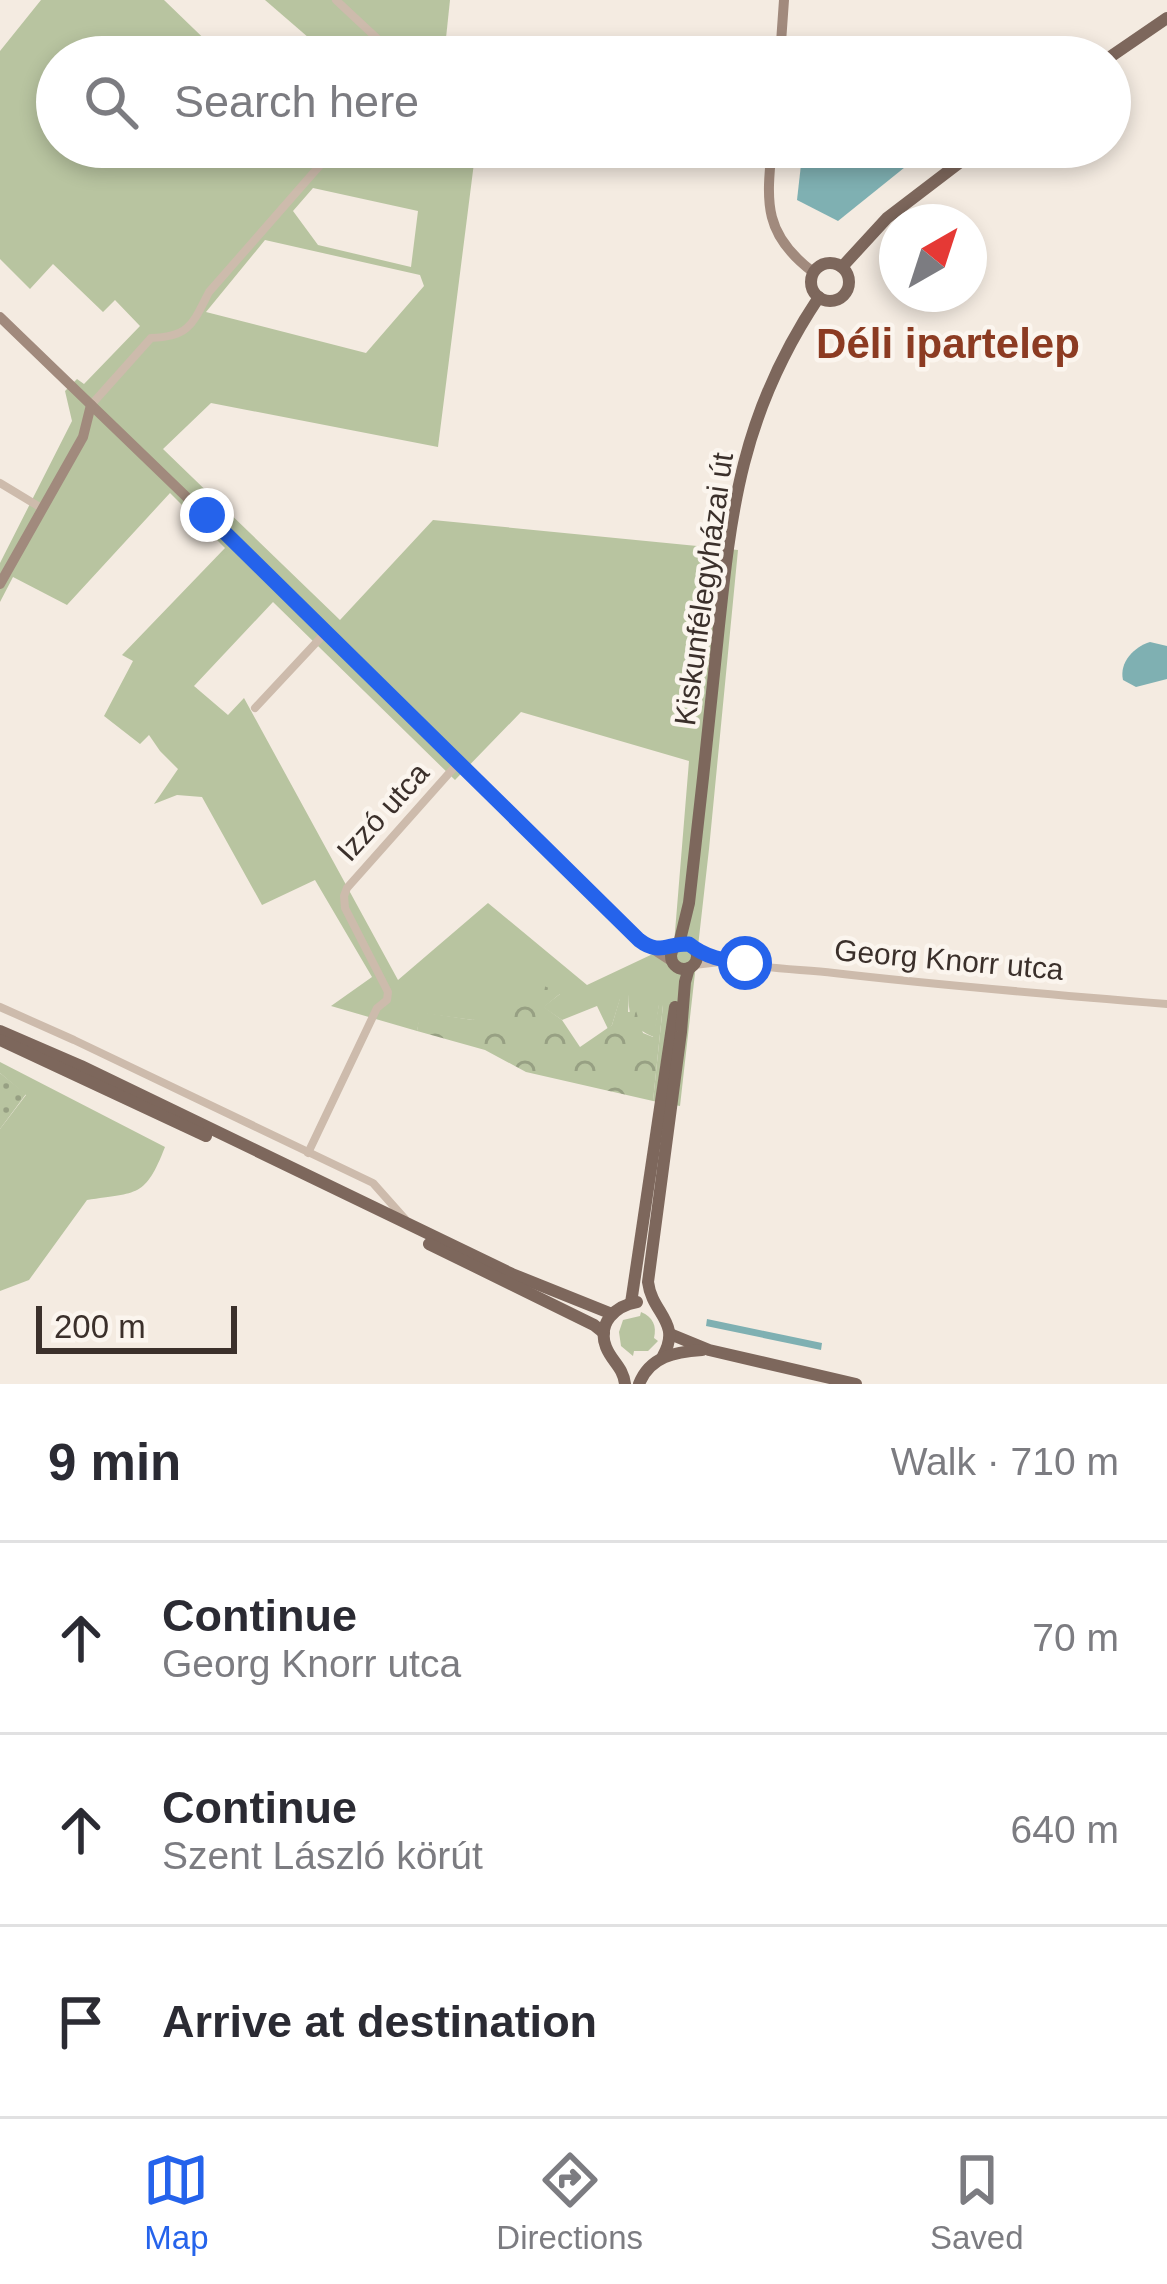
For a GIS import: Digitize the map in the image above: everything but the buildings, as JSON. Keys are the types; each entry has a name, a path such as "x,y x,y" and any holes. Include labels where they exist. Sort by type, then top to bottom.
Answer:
{"main road":[{"path":"1131,43 1167,18"},
{"name":"Kiskunfélegyházai út","path":"655,1183 685,982 689,903 739,475 774,374 819,297 834,300 847,291 848,275 842,267 887,218 952,168"},
{"path":"819,297 812,286 813,272 826,263 842,267"},
{"path":"0,1030 412,1227 611,1314"},
{"path":"0,1040 408,1233 604,1333"},
{"path":"631,1303 655,1183"},
{"path":"639,1384 643,1373 668,1348 670,1334 667,1320 654,1307 648,1282 655,1183"},
{"path":"625,1384 623,1372 605,1346 611,1314 631,1303 654,1307"},
{"path":"670,1334 709,1350 856,1384"},
{"path":"663,1356 709,1350"},
{"path":"616,1361 637,1369 650,1366"}],"street":[{"path":"336,0 375,36"},
{"path":"781,36 784,0"},
{"path":"0,584 82,437 92,405 151,338 187,330 209,292 318,168"},
{"path":"769,168 770,216 776,231 813,272"},
{"path":"0,317 650,948 684,956"},
{"path":"0,339 11,327"},
{"path":"0,483 44,509"},
{"path":"255,709 326,632"},
{"name":"Izzó utca","path":"308,1154 377,1007 387,1000 388,992 344,896 460,762"},
{"name":"Georg Knorr utca","path":"684,956 953,987 1167,1004"},
{"path":"0,1007 373,1184 412,1227"}],"green space":[{"path":"41,0 164,0 201,36 36,36 36,168 473,168 438,447 211,403 163,449 340,620 433,520 738,550 680,1106 653,1101 663,1005 659,1005 654,1037 633,1021 629,995 620,999 608,1029 597,1006 562,1020 543,1007 560,994 473,1020 421,1013 417,1031 331,1006 372,977 315,880 262,905 202,797 177,795 154,804 178,769 149,735 140,744 104,716 133,661 122,655 225,548 170,493 67,605 13,577 0,602 0,563 72,421 65,391 77,379 84,384 140,326 115,300 103,312 53,264 30,289 0,259 0,51","holes":["313,188 418,211 411,267 318,245 293,211","265,240 420,275 424,286 366,353 206,312","273,602 455,780 521,712 689,761 674,944 587,985 488,903 398,980 244,698 228,715 194,686"]},
{"path":"265,0 450,0 446,36 307,36"},
{"path":"532,981 561,993 544,1007 562,1020 580,1047 612,1025 620,998 629,994 628,1012 636,1011 643,1033 653,1037 659,1004 663,1005 653,1101 526,1072 485,1050 417,1031 420,1012 473,1020"},
{"path":"0,1062 165,1147 145,1184 129,1193 87,1200 29,1280 0,1291 0,1129 26,1095 0,1073"},
{"path":"0,1073 26,1094 0,1129"},
{"path":"641,1312 653,1322 658,1341 648,1351 634,1351 633,1356 621,1346 619,1332 623,1320"}],"water":[{"path":"801,168 904,168 838,221 797,200"},
{"path":"1150,642 1167,646 1167,679 1136,687 1123,680 1123,667 1133,651"},
{"path":"707,1319 822,1343 821,1350 706,1326"}],"district":[{"name":"Déli ipartelep","path":"948,343"}],"route":[{"path":"207,515 639,940 656,949 689,944 708,956 745,963"}]}
